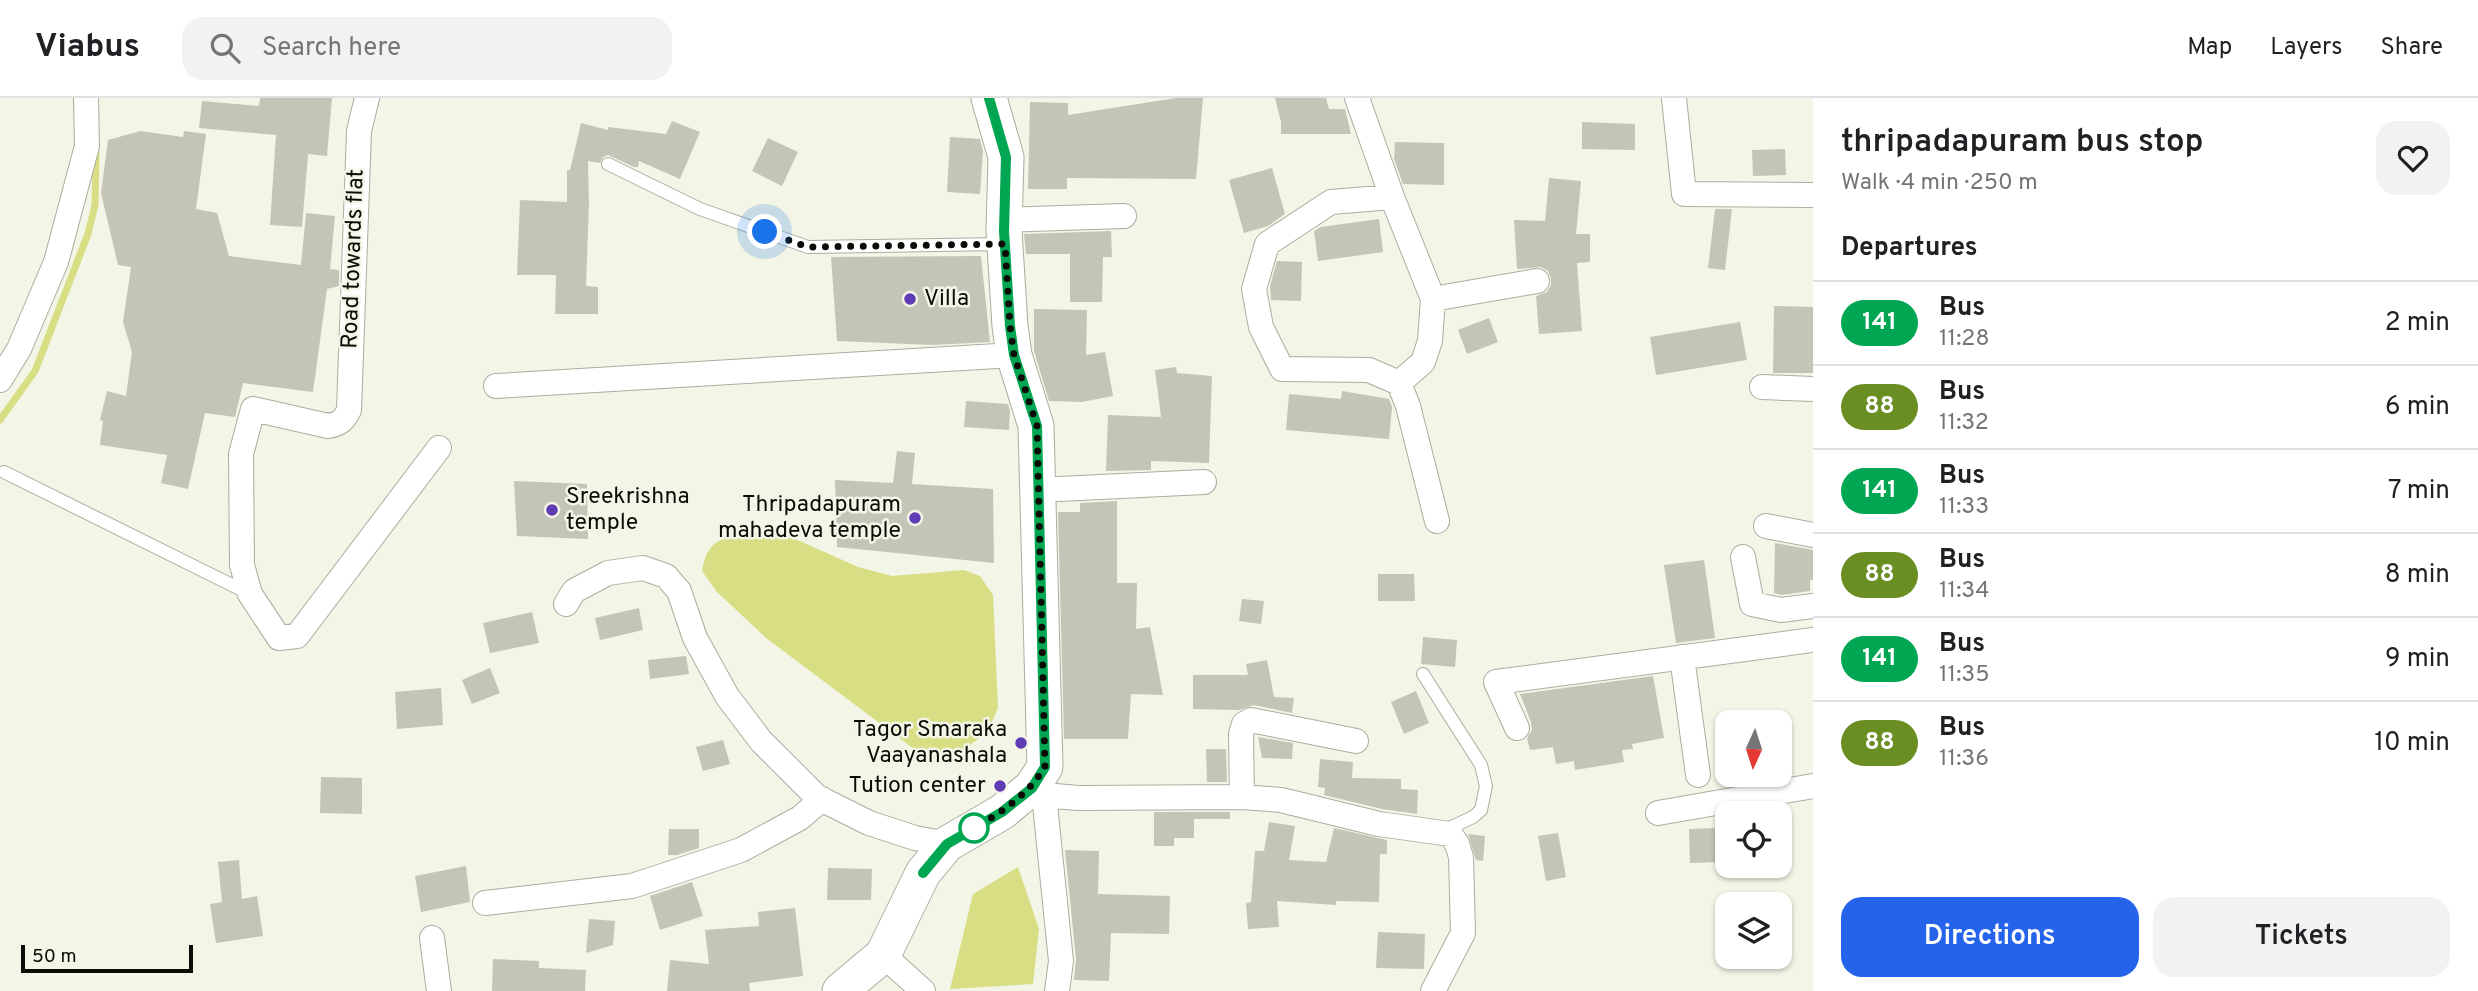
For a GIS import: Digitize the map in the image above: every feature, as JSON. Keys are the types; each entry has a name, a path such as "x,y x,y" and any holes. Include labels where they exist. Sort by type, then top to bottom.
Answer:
{"main road":[{"path":"840,991 883,955 923,873 947,844 1038,791 1045,767 1037,426 1014,355 1004,232 1006,157 989,98"}],"street":[{"path":"0,380 19,349 56,262 87,146 86,98"},
{"name":"Road towards flat","path":"250,594 242,565 241,454 253,409 328,426 344,420 349,410 359,131 367,98"},
{"path":"1357,98 1392,197 1433,299 1430,341 1423,362 1399,383"},
{"path":"1674,98 1684,194 1813,195"},
{"path":"1392,197 1331,202 1267,244 1254,289 1261,327 1282,369 1369,370 1399,383 1408,406 1437,521"},
{"path":"1004,232 1124,216"},
{"path":"1433,299 1537,281"},
{"path":"496,386 1014,355"},
{"path":"1762,387 1813,389"},
{"path":"250,594 279,638 297,636 439,448"},
{"path":"1038,490 1205,482"},
{"path":"1766,526 1813,535"},
{"path":"1743,557 1752,604 1781,610 1813,606"},
{"path":"566,604 574,591 608,573 643,568 666,576 678,591 695,638 727,696 761,741 822,799 869,824 915,838 947,844"},
{"path":"1517,728 1496,682 1813,640"},
{"path":"1682,657 1698,775"},
{"path":"1242,797 1241,734 1244,724 1251,720 1356,741"},
{"path":"1658,813 1813,786"},
{"path":"1057,991 1062,961 1038,791 1078,797 1242,797 1281,800 1379,824 1450,834 1461,857 1463,933 1433,991"},
{"path":"485,904 632,886 741,850 800,818 822,799"},
{"path":"432,938 439,991"},
{"path":"883,955 923,991"}],"lane":[{"path":"608,164 700,209 808,247 1004,232"},
{"path":"4,472 250,594"},
{"path":"1423,674 1481,765 1486,786 1481,810 1473,817 1440,832"}],"shaded area":[{"path":"749,532 793,538 858,567 892,576 964,570 980,576 993,595 998,708 987,732 956,756 939,760 922,755 766,638 717,592 702,571 712,546 723,539"},
{"path":"1018,867 1039,929 1033,984 950,989 973,894"}],"building":[{"path":"260,98 332,98 327,156 308,154 302,227 270,225 276,135 199,128 202,101 259,106"},
{"path":"1176,98 1203,98 1196,179 1067,178 1067,189 1028,189 1030,102 1068,103 1068,115"},
{"path":"1275,98 1326,98 1329,109 1345,109 1351,134 1281,134"},
{"path":"672,121 700,132 680,179 639,161 638,167 634,167 608,155 603,157 600,163 588,161 586,286 598,287 598,314 555,314 556,275 517,275 520,200 567,202 567,170 570,170 581,123 608,130 608,127 666,134"},
{"path":"1582,122 1635,124 1635,150 1582,149"},
{"path":"140,131 183,137 184,131 206,134 196,209 217,213 229,256 301,265 306,213 335,216 330,269 339,270 339,286 327,289 313,392 243,383 235,417 205,413 188,489 161,483 167,455 100,445 103,421 100,420 107,391 126,396 132,352 123,322 131,267 118,265 101,193 108,140"},
{"path":"950,137 980,139 983,151 980,194 947,192"},
{"path":"768,138 798,152 782,186 752,171"},
{"path":"1395,142 1444,143 1444,185 1403,184 1394,159"},
{"path":"1785,149 1786,175 1753,176 1752,150"},
{"path":"1272,168 1285,214 1268,226 1244,233 1229,180"},
{"path":"1549,178 1581,181 1576,234 1590,234 1590,262 1577,263 1582,331 1539,334 1536,296 1547,292 1551,278 1548,271 1541,267 1517,269 1514,220 1545,221"},
{"path":"1715,209 1732,209 1725,270 1708,268"},
{"path":"1379,219 1383,252 1318,261 1314,231 1321,227"},
{"path":"1111,231 1112,257 1103,257 1102,302 1070,302 1070,254 1026,254 1024,234"},
{"name":"Villa","path":"981,256 990,342 933,345 837,341 831,257"},
{"path":"1277,261 1302,262 1301,301 1271,300 1270,286"},
{"path":"1774,306 1813,307 1813,373 1773,373"},
{"path":"1034,309 1087,310 1086,355 1105,352 1113,396 1082,402 1049,401 1034,351"},
{"path":"1489,318 1498,342 1467,354 1458,330"},
{"path":"1740,322 1747,360 1656,375 1650,337"},
{"path":"1176,367 1177,373 1212,376 1209,463 1151,461 1151,470 1106,471 1108,415 1161,417 1155,370"},
{"path":"1342,391 1389,399 1392,407 1389,439 1286,430 1289,394 1341,399"},
{"path":"966,401 1008,404 1009,430 964,427"},
{"name":"Thripadapuram mahadeva temple","path":"897,451 915,453 912,484 993,489 994,563 837,547 835,480 893,483"},
{"name":"Sreekrishna temple","path":"514,481 587,484 588,539 517,536"},
{"path":"1117,501 1117,583 1137,583 1136,629 1150,627 1163,695 1131,694 1128,739 1064,739 1058,512 1080,512 1080,503"},
{"path":"1775,543 1813,550 1813,580 1810,580 1810,591 1782,595 1774,593"},
{"path":"1704,560 1715,638 1676,643 1664,565"},
{"path":"1378,574 1414,574 1415,601 1378,601"},
{"path":"1242,599 1264,601 1261,624 1239,621"},
{"path":"639,608 643,630 600,640 595,618"},
{"path":"532,612 539,643 490,653 483,623"},
{"path":"1423,637 1457,640 1455,667 1421,664"},
{"path":"686,656 689,674 650,679 648,660"},
{"path":"1267,660 1274,697 1294,698 1292,713 1254,705 1239,710 1193,709 1193,675 1248,675 1246,664"},
{"path":"490,668 500,693 472,704 462,680"},
{"path":"1653,676 1664,738 1632,744 1633,749 1622,750 1624,762 1575,770 1574,761 1556,764 1553,747 1530,750 1527,738 1532,730 1531,722 1520,694"},
{"path":"441,688 443,725 397,729 395,692"},
{"path":"1416,691 1429,723 1404,734 1391,702"},
{"path":"1258,737 1293,743 1292,759 1262,758"},
{"path":"723,740 730,764 703,771 696,747"},
{"path":"1206,749 1226,749 1227,782 1207,782"},
{"path":"1320,759 1353,762 1352,778 1401,779 1401,789 1418,790 1417,814 1382,809 1324,795 1325,788 1318,787"},
{"path":"321,777 362,778 362,814 320,813"},
{"path":"1154,812 1230,812 1230,819 1194,819 1194,838 1174,838 1174,846 1154,846"},
{"path":"1269,822 1295,826 1289,860 1326,862 1334,828 1387,840 1387,854 1380,854 1379,902 1336,901 1336,905 1277,901 1279,927 1248,929 1246,903 1251,902 1255,851 1264,851"},
{"path":"1715,828 1715,862 1690,863 1689,829"},
{"path":"669,829 699,829 699,848 668,855"},
{"path":"1558,833 1566,877 1546,881 1538,836"},
{"path":"1468,834 1485,836 1483,861 1476,860"},
{"path":"1065,850 1099,851 1098,894 1170,896 1169,934 1111,933 1109,981 1074,980 1076,959"},
{"path":"239,860 242,899 257,896 263,936 216,943 210,904 222,902 218,862"},
{"path":"466,866 470,902 421,912 415,876"},
{"path":"828,868 872,869 871,900 827,900"},
{"path":"692,882 703,916 660,930 650,896"},
{"path":"795,908 803,976 749,983 750,991 667,991 670,960 709,964 705,930 759,926 758,912"},
{"path":"589,919 615,921 613,945 586,953"},
{"path":"1378,932 1425,934 1424,969 1376,968"},
{"path":"493,959 539,961 539,968 586,970 585,991 492,991"}],"waterway":[{"path":"0,420 35,371 88,234 95,205 96,152"}],"bus line":[{"name":"141","path":"923,873 947,844 1002,812 1032,788 1045,767 1037,426 1014,355 1004,231 1006,157 989,98"}],"place":[{"name":"Villa","path":"910,299"},
{"name":"Sreekrishna temple","path":"552,510"},
{"name":"Thripadapuram mahadeva temple","path":"915,518"},
{"name":"Tagor Smaraka Vaayanashala","path":"1021,743"},
{"name":"Tution center","path":"1000,786"}],"route":[{"path":"765,232 808,247 1005,244 1014,355 1037,426 1045,767 1032,788 1002,812 970,831 974,828"}]}
